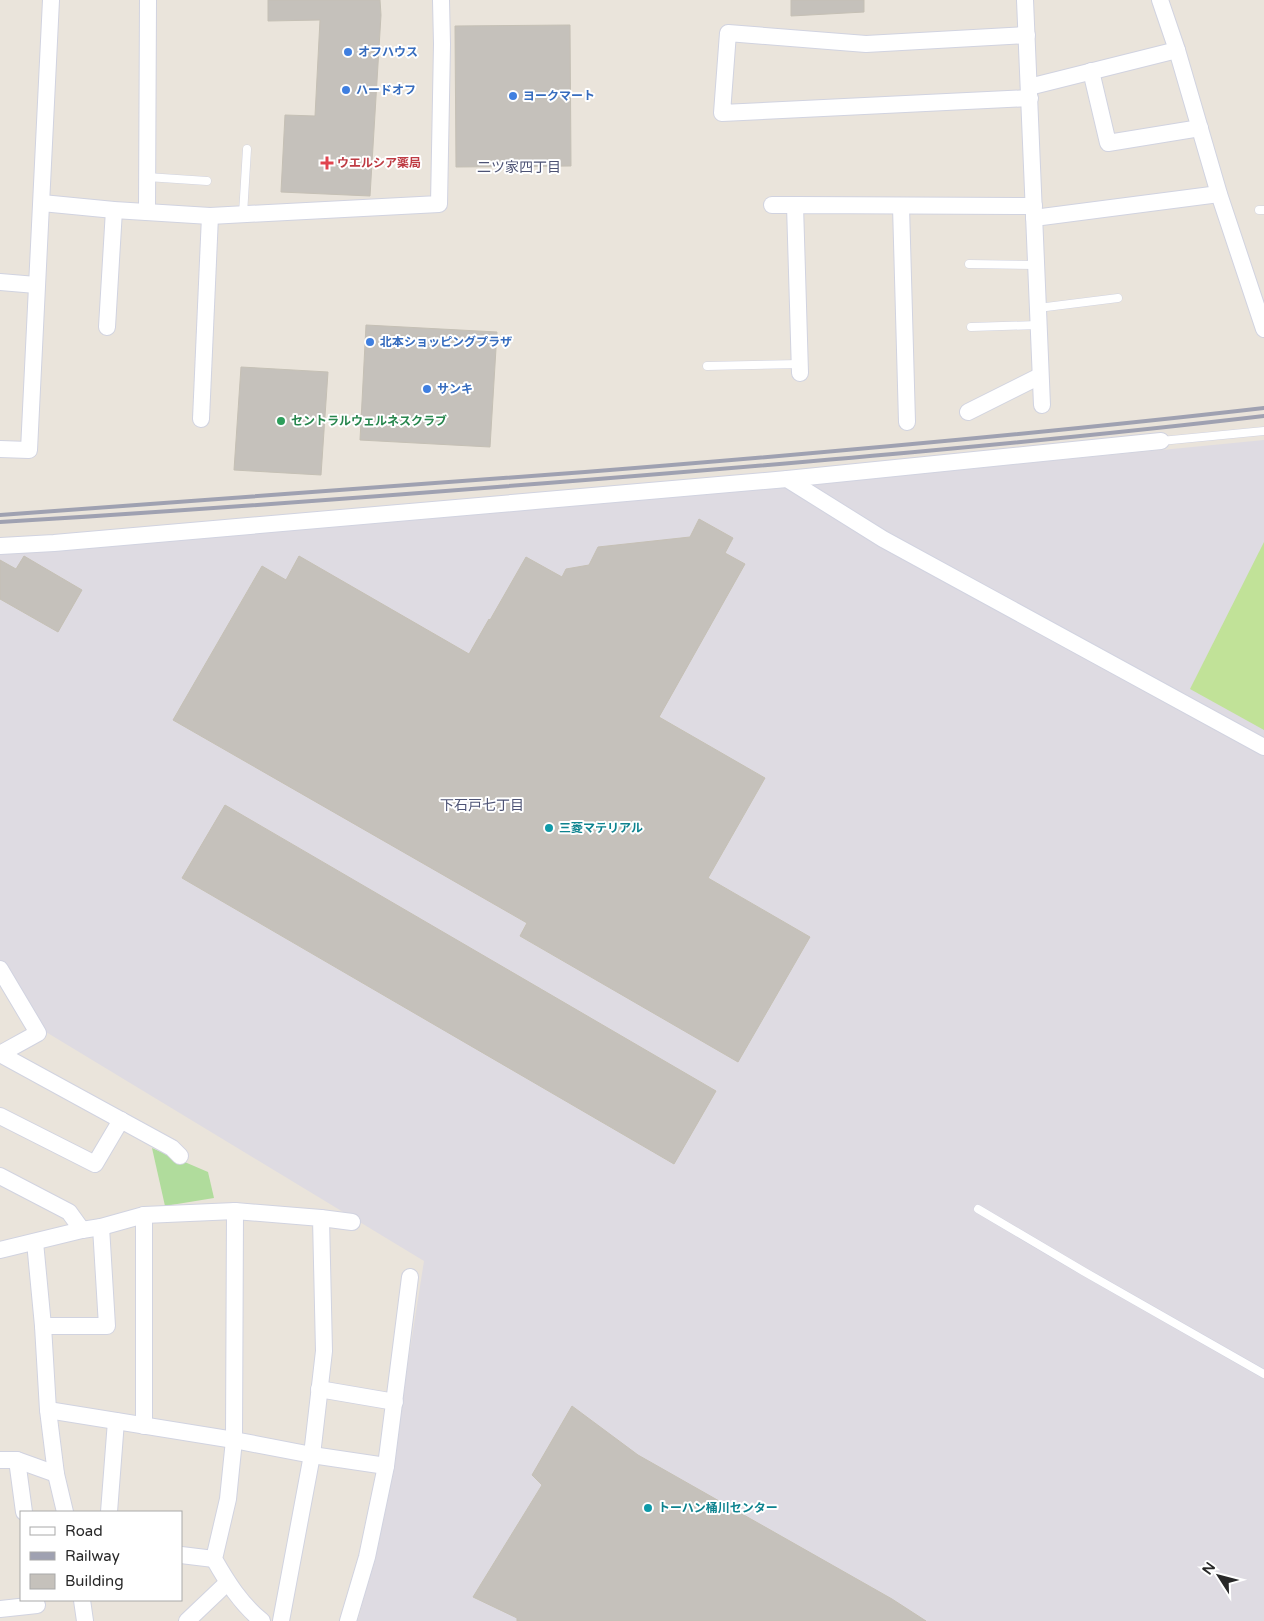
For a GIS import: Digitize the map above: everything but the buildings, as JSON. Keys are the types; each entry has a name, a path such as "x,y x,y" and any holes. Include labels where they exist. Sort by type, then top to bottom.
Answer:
{"street":[{"path":"0,449 29,450 51,0"},
{"path":"147,212 148,0"},
{"path":"42,203 210,216 439,204 441,0"},
{"path":"1025,0 1042,405"},
{"path":"1160,0 1177,50 1218,194 1264,329"},
{"path":"1027,35 866,44 728,33 722,113 1029,92 1091,71 1177,50"},
{"path":"1091,71 1108,144 1200,128"},
{"path":"772,205 901,206 1034,212 1218,194"},
{"path":"795,205 800,369"},
{"path":"901,206 907,422"},
{"path":"107,327 114,210"},
{"path":"202,419 210,216"},
{"path":"0,282 36,284"},
{"path":"968,412 1040,376"},
{"path":"0,546 54,544 787,479 1161,441"},
{"path":"787,479 883,539 1264,746"},
{"path":"0,970 38,1033 0,1054"},
{"path":"0,1054 172,1148 180,1156"},
{"path":"0,1116 95,1164 121,1120"},
{"path":"0,1176 69,1212 82,1230"},
{"path":"235,1211 234,1440 228,1499 214,1559 227,1583 252,1618"},
{"path":"0,1250 101,1227 144,1215 235,1211 352,1222"},
{"path":"144,1215 144,1426"},
{"path":"281,1621 312,1455 318,1389 324,1351 320,1218"},
{"path":"43,1326 107,1326 101,1227"},
{"path":"35,1242 48,1410 56,1474 65,1511"},
{"path":"348,1621 367,1557 386,1466 410,1277"},
{"path":"318,1389 395,1402"},
{"path":"48,1410 386,1466"},
{"path":"109,1511 116,1421"},
{"path":"0,1460 17,1460 56,1474"},
{"path":"17,1460 24,1511"},
{"path":"182,1555 214,1559"},
{"path":"187,1621 227,1583"},
{"path":"82,1601 85,1621"},
{"path":"0,1609 38,1609"}],"lane":[{"path":"243,214 247,149"},
{"path":"148,177 207,181"},
{"path":"968,264 1036,265"},
{"path":"1038,308 1118,298"},
{"path":"971,327 1038,325"},
{"path":"707,366 800,369"},
{"path":"1161,441 1264,431"},
{"path":"978,1209 1264,1374"}],"shaded area":[{"path":"1264,440 1264,1621 357,1621 384,1515 424,1261 46,1032 0,962 0,553 764,489"}],"green space":[{"path":"1264,542 1264,730 1190,689"},
{"path":"152,1148 208,1172 214,1198 165,1206"}],"railway":[{"path":"0,515 366,489 755,458 1010,435 1264,408"},
{"path":"0,522 598,479 1014,443 1264,416"}],"place":[{"name":"オフハウス","path":"348,52"},
{"name":"ハードオフ","path":"346,90"},
{"name":"ヨークマート","path":"513,96"},
{"name":"ウエルシア薬局","path":"327,163"},
{"name":"北本ショッピングプラザ","path":"370,342"},
{"name":"サンキ","path":"427,389"},
{"name":"セントラルウェルネスクラブ","path":"281,421"},
{"name":"三菱マテリアル","path":"549,828"},
{"name":"トーハン桶川センター","path":"648,1508"}],"district":[{"name":"二ツ家四丁目","path":"519,167"},
{"name":"下石戸七丁目","path":"482,805"}]}
